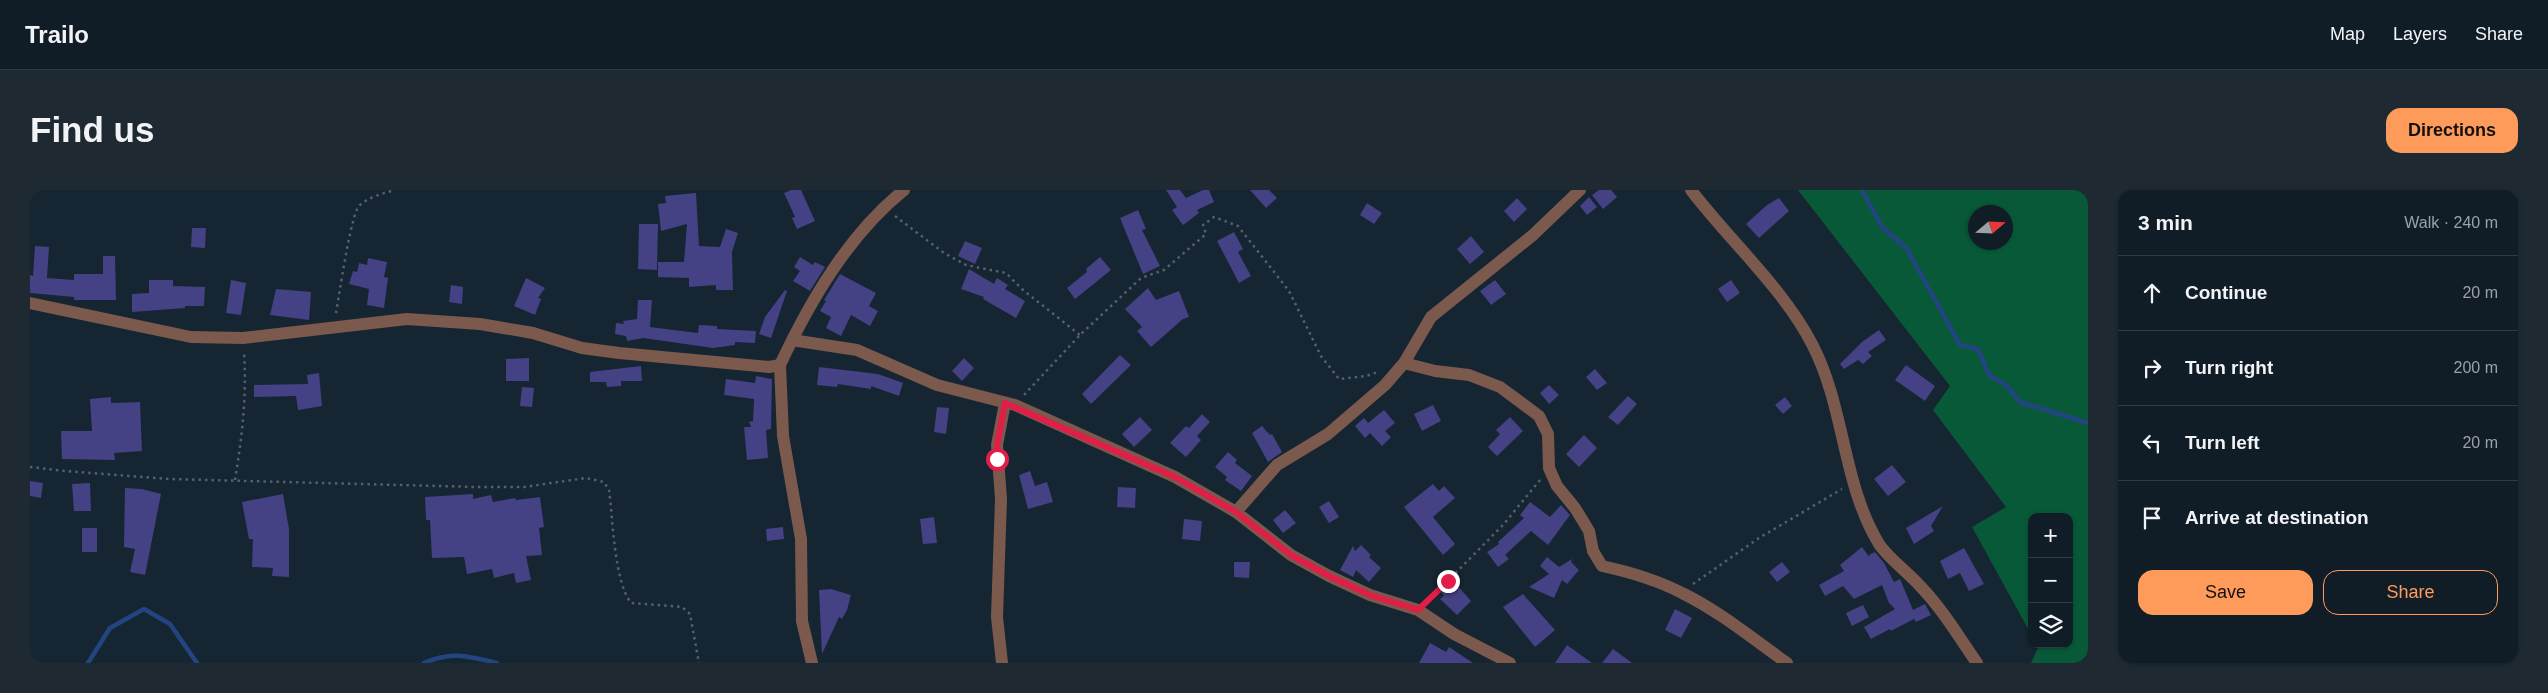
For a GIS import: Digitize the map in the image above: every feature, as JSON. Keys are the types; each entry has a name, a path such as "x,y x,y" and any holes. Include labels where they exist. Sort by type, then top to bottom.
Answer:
{"street":[{"path":"812,663 802,621 801,540 784,436 780,365 792,340 843,256 866,226 904,190"},
{"path":"1236,512 1277,465 1328,434 1385,385 1404,363 1431,316 1534,235 1580,190"},
{"path":"1691,190 1718,226 1782,297 1812,344 1829,383 1862,510 1880,545 1939,607 1977,663"},
{"path":"30,303 191,337 243,338 407,319 480,324 533,333 582,348 768,367 780,365"},
{"path":"792,340 857,350 937,385 1010,404 1175,477 1236,512 1291,555 1329,576 1370,595 1418,610 1454,634 1510,663"},
{"path":"1404,363 1435,371 1469,375 1500,387 1540,416 1548,434 1549,467 1557,486 1575,508 1589,530 1593,551 1602,566 1638,574 1682,592 1788,663"},
{"path":"1002,663 998,617 1001,499 997,445 1010,404"}],"path":[{"path":"333,327 347,256 350,226 358,207 374,196 394,190"},
{"path":"883,208 944,253 966,265 1006,273 1080,335"},
{"path":"1010,404 1141,278 1164,270 1206,234 1203,225 1214,217 1238,226 1289,291 1321,356 1339,379 1366,376 1381,371"},
{"path":"235,480 244,420 246,381 243,338"},
{"path":"30,466 65,472 170,479 476,487 524,487 586,478 604,482 609,490 617,559 624,595 631,603 682,607 690,614 699,663"},
{"path":"1418,610 1503,525 1549,467"},
{"path":"1682,592 1759,538 1854,482"}],"green space":[{"path":"1798,190 2088,190 2088,663 2031,663 2038,648 2073,648 2073,513 2028,513 2028,629 1972,527 2006,507 1933,410 1950,386"}],"building":[{"path":"791,190 801,190 815,221 797,229 792,218 795,217 784,193"},
{"path":"1166,190 1180,190 1186,198 1203,190 1209,190 1214,202 1197,210 1199,213 1183,225 1172,210 1177,207"},
{"path":"1250,190 1269,190 1277,198 1266,208"},
{"path":"1599,190 1611,190 1617,197 1603,209 1592,195"},
{"path":"696,193 699,246 720,247 726,229 738,233 732,252 733,290 716,290 716,285 689,287 689,278 658,277 658,262 684,262 687,224 661,231 658,204 666,203 665,196"},
{"path":"1589,197 1597,207 1587,215 1580,206"},
{"path":"1517,198 1527,209 1514,222 1504,211"},
{"path":"1779,198 1789,211 1759,238 1746,224 1767,205"},
{"path":"1367,203 1382,213 1374,224 1360,215"},
{"path":"1138,210 1146,229 1142,230 1160,266 1143,274 1120,218"},
{"path":"639,224 658,224 657,270 638,269"},
{"path":"192,228 206,228 205,248 191,247"},
{"path":"1234,232 1243,249 1238,252 1251,276 1239,283 1217,241"},
{"path":"1471,236 1484,252 1470,264 1457,249"},
{"path":"965,241 982,248 975,264 958,256"},
{"path":"35,246 49,247 47,278 74,280 74,274 103,274 103,256 115,256 116,300 74,300 74,297 30,293 30,275 33,276"},
{"path":"800,257 813,265 815,262 825,267 810,291 793,281 800,271 794,267"},
{"path":"1100,257 1111,270 1075,299 1067,288 1087,272 1086,269"},
{"path":"368,258 387,262 384,277 388,278 384,308 367,305 369,289 349,284 353,271 357,272 359,263 367,265"},
{"path":"969,269 994,284 997,278 1008,285 1005,289 1025,301 1016,318 983,299 984,297 961,289"},
{"path":"840,274 876,293 869,306 878,311 870,326 851,315 841,336 826,328 831,317 820,311 826,301 824,300"},
{"path":"526,278 545,288 538,298 541,299 535,315 514,306"},
{"path":"149,280 173,280 173,286 205,287 204,306 185,306 185,308 132,312 132,294 149,293"},
{"path":"231,280 246,283 241,315 226,313"},
{"path":"1495,280 1506,294 1491,305 1480,291"},
{"path":"1731,280 1740,293 1727,302 1718,289"},
{"path":"451,285 463,287 462,304 449,302"},
{"path":"1148,288 1156,300 1179,291 1189,317 1183,319 1151,347 1137,331 1142,327 1125,309"},
{"path":"276,289 311,292 309,320 270,315"},
{"path":"785,290 787,291 771,338 759,334 765,317"},
{"path":"638,300 652,300 650,327 698,333 699,325 717,326 717,329 756,331 755,343 735,342 735,345 713,348 643,338 627,341 626,336 615,334 616,323 624,324 623,321 637,319"},
{"path":"1879,330 1886,340 1868,352 1872,356 1863,364 1858,360 1844,369 1840,364 1862,342"},
{"path":"1120,355 1131,365 1091,404 1082,394"},
{"path":"529,358 529,381 506,381 506,359"},
{"path":"964,358 974,368 962,381 952,371"},
{"path":"1906,365 1935,386 1925,401 1895,380"},
{"path":"641,366 642,381 621,381 621,386 607,387 606,382 590,382 590,372"},
{"path":"819,367 878,374 903,383 899,396 871,386 871,389 838,384 837,387 817,385"},
{"path":"1595,369 1607,383 1597,390 1586,377"},
{"path":"319,373 322,406 298,410 296,396 254,397 254,385 308,384 307,375"},
{"path":"756,376 772,379 771,429 766,430 768,458 747,460 744,427 751,427 749,422 753,421 754,399 724,395 726,379 755,383"},
{"path":"1549,385 1559,395 1549,404 1540,393"},
{"path":"522,387 534,388 532,407 520,406"},
{"path":"1628,396 1637,404 1618,425 1608,417"},
{"path":"111,397 111,403 140,402 142,451 114,453 115,460 62,459 61,431 92,431 90,399"},
{"path":"1785,397 1792,406 1783,414 1775,405"},
{"path":"1433,405 1441,421 1422,431 1414,414"},
{"path":"937,407 949,408 946,434 934,432"},
{"path":"1384,410 1395,423 1385,431 1391,437 1382,446 1370,433 1365,438 1355,426 1364,418 1368,423"},
{"path":"1202,414 1210,422 1197,436 1201,440 1186,457 1170,443 1186,426 1189,428"},
{"path":"1140,417 1152,430 1134,447 1122,434"},
{"path":"1510,417 1523,431 1497,456 1488,447 1500,434 1496,430"},
{"path":"1262,426 1270,435 1272,434 1282,452 1268,462 1252,433"},
{"path":"1584,435 1597,448 1579,467 1566,454"},
{"path":"1228,452 1237,460 1235,463 1252,476 1241,491 1225,480 1227,477 1215,467"},
{"path":"1892,465 1906,482 1888,496 1874,479"},
{"path":"1030,471 1035,486 1047,482 1053,502 1028,509 1019,475"},
{"path":"30,481 43,483 41,498 30,496"},
{"path":"90,483 91,511 74,511 72,484"},
{"path":"1433,484 1439,491 1444,486 1455,498 1433,517 1455,544 1443,555 1404,507"},
{"path":"1118,487 1136,488 1135,508 1117,507"},
{"path":"125,488 142,489 161,494 145,575 130,572 135,549 124,547"},
{"path":"283,494 289,529 289,577 272,576 273,568 252,567 253,539 249,539 242,502"},
{"path":"473,494 473,499 491,495 493,502 515,498 516,500 540,497 544,527 539,528 542,555 526,556 531,580 516,583 514,573 494,578 492,569 467,574 464,557 432,558 430,520 426,520 425,497"},
{"path":"1329,501 1339,517 1329,523 1319,507"},
{"path":"1530,502 1550,517 1561,505 1570,515 1548,545 1531,531 1505,555 1509,559 1498,567 1487,552 1499,544 1498,542 1524,518 1520,515"},
{"path":"1943,506 1931,526 1934,531 1914,544 1906,528"},
{"path":"1285,510 1296,523 1283,533 1273,520"},
{"path":"934,517 937,543 923,544 920,519"},
{"path":"1184,519 1202,521 1200,541 1182,539"},
{"path":"783,527 784,539 767,541 766,529"},
{"path":"82,528 97,528 97,552 82,552"},
{"path":"1361,545 1371,555 1369,557 1381,568 1369,582 1356,570 1353,577 1340,570 1353,546 1355,551"},
{"path":"1862,547 1870,558 1869,555 1875,552 1884,563 1894,582 1900,579 1913,610 1925,604 1931,615 1916,622 1914,619 1871,639 1864,627 1895,609 1889,603 1882,585 1854,599 1843,586 1825,596 1819,585 1844,571 1840,565"},
{"path":"1964,548 1984,584 1969,591 1960,573 1948,579 1940,561"},
{"path":"1547,557 1559,567 1572,559 1571,562 1579,570 1567,584 1562,580 1554,598 1529,587 1549,574 1540,566"},
{"path":"1234,562 1250,562 1249,578 1234,577"},
{"path":"1782,562 1790,572 1777,582 1769,572"},
{"path":"1450,584 1453,587 1456,584 1471,601 1457,615 1440,599 1444,596 1441,592"},
{"path":"831,589 851,595 847,610 842,619 839,617 822,654 819,590"},
{"path":"1523,594 1555,630 1535,647 1503,607"},
{"path":"1863,605 1869,617 1852,626 1846,613"},
{"path":"1675,609 1692,618 1681,638 1665,630"},
{"path":"1430,643 1446,652 1449,647 1473,663 1419,663"},
{"path":"1567,645 1592,663 1555,663"},
{"path":"1613,649 1632,663 1602,663"}],"waterway":[{"path":"1862,190 1882,227 1907,249 1960,345 1978,349 1989,375 2007,386 2020,402 2088,423"},
{"path":"88,663 110,628 144,609 170,624 197,663"},
{"path":"424,663 452,656 477,658 497,663"}],"route":[{"path":"997,459 997,445 1005,403 1015,405 1115,452 1175,477 1236,512 1291,555 1329,576 1370,595 1418,610 1448,581"}]}
